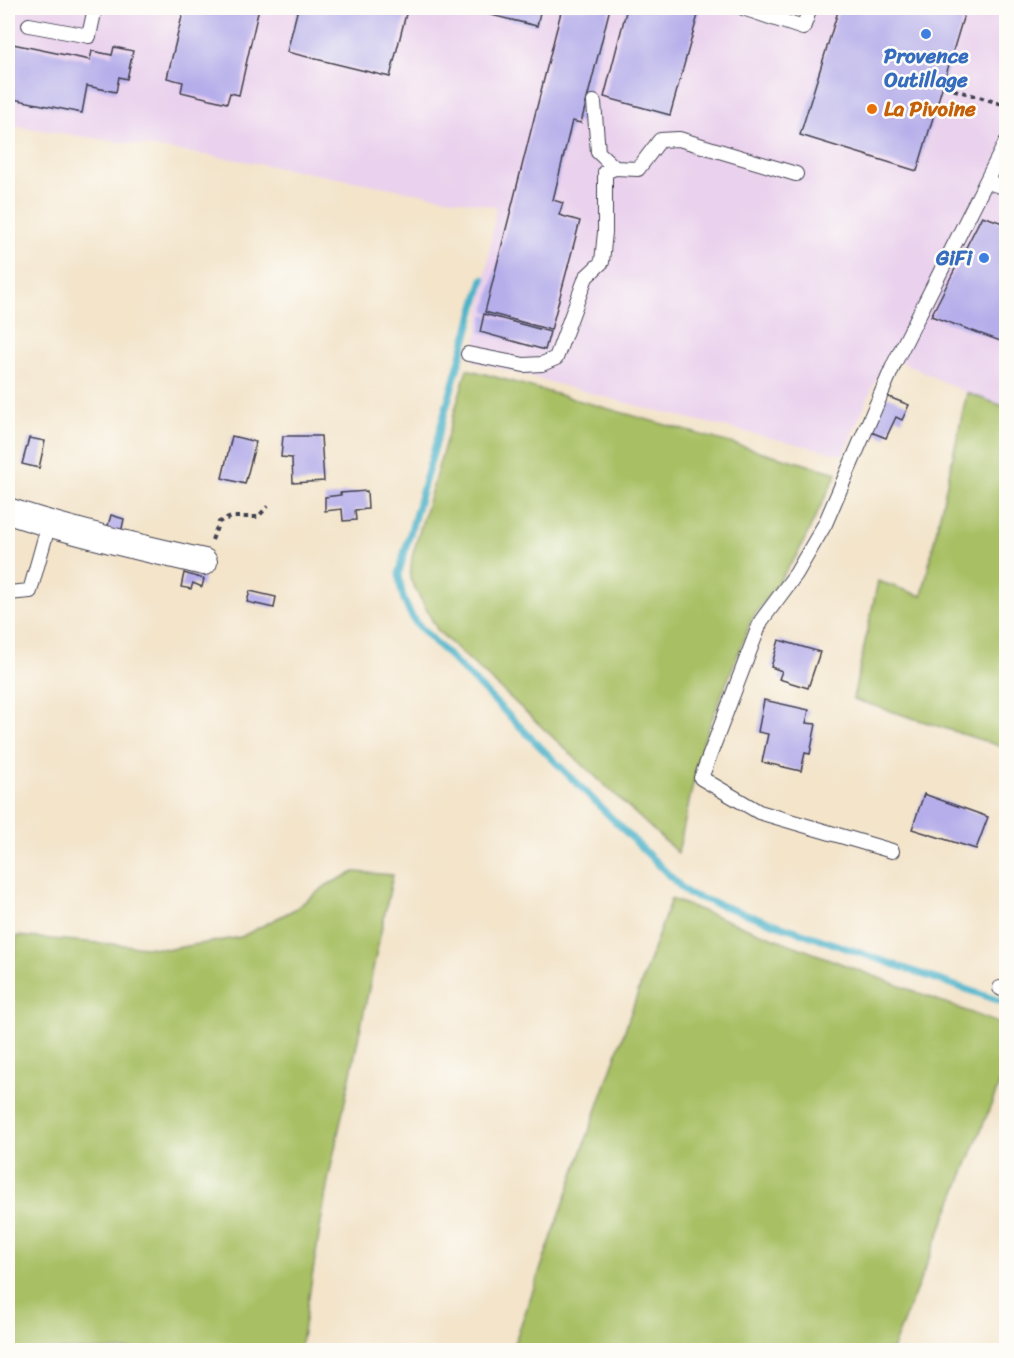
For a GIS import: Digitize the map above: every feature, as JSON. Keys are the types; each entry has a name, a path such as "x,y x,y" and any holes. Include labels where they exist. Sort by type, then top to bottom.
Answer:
{"street":[{"path":"8,511 45,523 204,562"}],"lane":[{"path":"29,25 89,36 95,8"},
{"path":"744,8 803,28 810,8"},
{"path":"594,102 598,152 615,168"},
{"path":"468,354 524,365 542,364 556,358 586,277 602,262 606,232 605,172 615,168 638,169 660,140 679,139 796,174"},
{"path":"892,851 759,812 701,778 761,621 796,574 825,524 894,363 969,213 988,182 1006,142"},
{"path":"988,182 1006,188"},
{"path":"8,593 30,591 46,534 45,523"}],"path":[{"path":"945,87 1006,105"},
{"path":"204,562 219,522 231,517 258,517 268,506"}],"shaded area":[{"path":"8,8 1006,8 1006,407 967,393 887,355 843,455 645,408 473,361 496,207 238,160 8,125"}],"green space":[{"path":"467,369 837,473 797,555 752,619 701,747 678,853 438,631 410,579 412,557"},
{"path":"967,393 1006,407 1006,748 853,699 878,581 922,596"},
{"path":"354,872 393,875 328,1181 300,1350 8,1350 8,988 17,936 170,949 241,937 295,909 327,885"},
{"path":"671,899 1006,1026 1006,1068 892,1350 512,1350"}],"building":[{"path":"184,8 259,8 239,95 230,93 227,103 181,92 183,82 167,78"},
{"path":"298,8 407,10 390,77 287,52"},
{"path":"462,8 541,8 537,26"},
{"path":"562,8 610,8 581,123 572,121 553,200 563,203 559,215 580,221 551,330 485,312"},
{"path":"627,8 700,8 670,115 604,97"},
{"name":"La Pivoine","path":"839,8 966,8 917,171 800,135"},
{"path":"8,43 90,60 92,51 112,55 114,47 133,51 127,79 119,77 116,92 87,86 82,113 8,98"},
{"name":"GiFi","path":"982,216 1006,224 1006,343 931,316"},
{"path":"484,314 550,332 545,350 480,332"},
{"path":"886,396 909,405 902,420 896,417 886,438 871,432"},
{"path":"232,436 256,442 245,484 222,478"},
{"path":"283,436 321,436 324,481 293,483 292,458 281,457"},
{"path":"29,438 45,441 39,468 22,464"},
{"path":"367,491 368,509 355,510 356,520 343,521 342,509 325,511 325,497 341,495 340,493"},
{"path":"111,515 124,519 121,533 107,529"},
{"path":"184,573 204,579 202,587 193,583 191,589 181,587"},
{"path":"250,591 276,597 274,608 247,602"},
{"path":"779,640 820,652 808,688 779,679 782,671 771,667"},
{"path":"764,700 809,710 806,723 816,724 810,754 805,753 801,771 762,762 768,734 758,732"},
{"path":"924,794 988,817 976,849 912,829"}],"waterway":[{"path":"483,279 399,572 404,599 416,623 688,894 1006,1003"}],"place":[{"name":"Provence Outillage","path":"926,34"},
{"name":"La Pivoine","path":"872,109"},
{"name":"GiFi","path":"984,258"}]}
